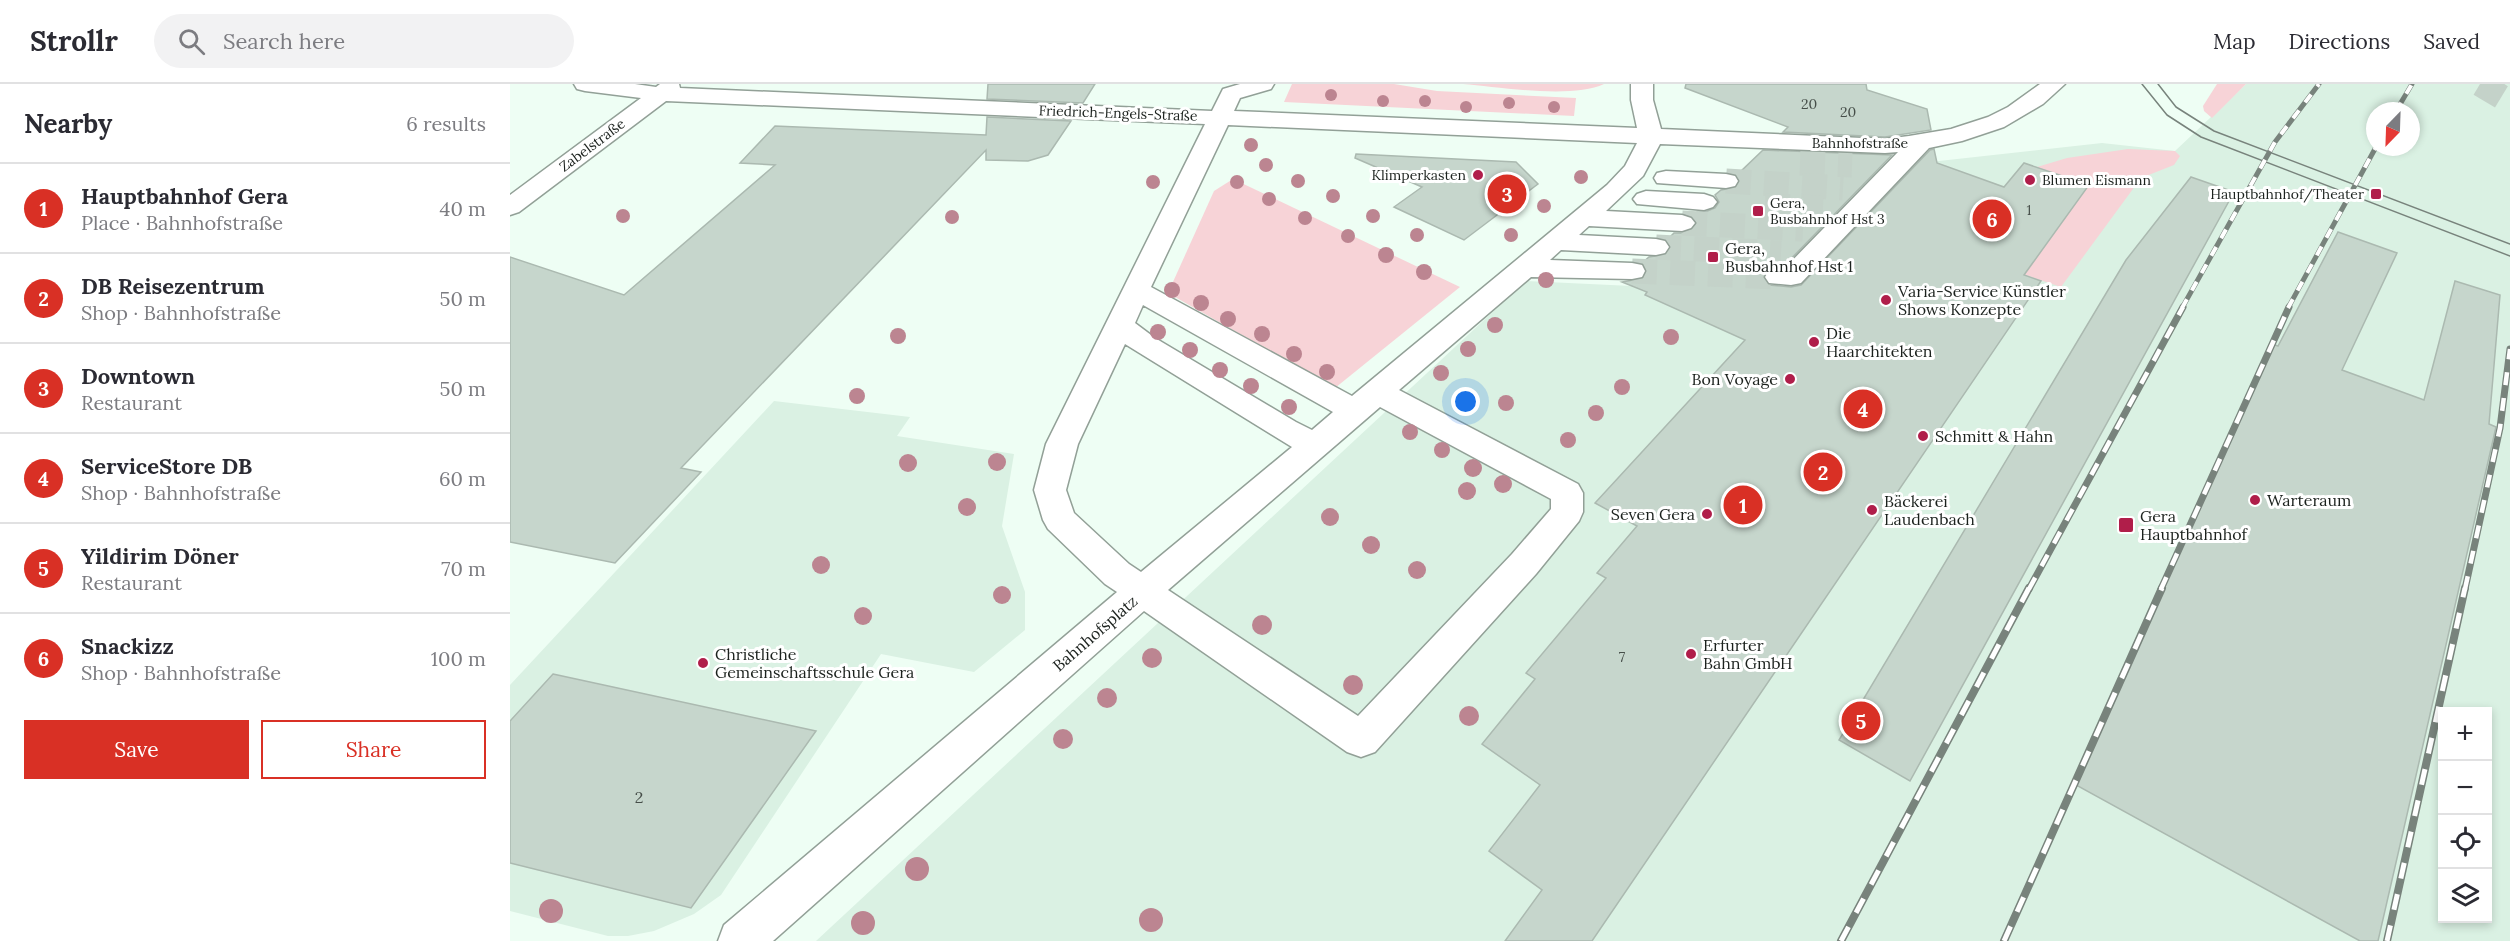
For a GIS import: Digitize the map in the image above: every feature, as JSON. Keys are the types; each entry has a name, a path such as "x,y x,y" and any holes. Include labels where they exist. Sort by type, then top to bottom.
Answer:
{"street":[{"name":"Friedrich-Engels-Straße","path":"585,84 1219,117 1642,157"},
{"name":"Bahnhofsplatz","path":"740,941 1142,591 1117,574 1060,520 1050,490 1062,444 1231,94 1263,84"},
{"path":"1136,290 1366,401 1567,493 1567,512 1524,564 1361,740 1142,591 1366,401 1556,242 1608,197 1642,157 1642,84"},
{"name":"Bahnhofstraße","path":"1642,157 1920,143 1995,124 2023,110 2054,84"},
{"name":"Zabelstraße","path":"510,207 667,89"},
{"path":"1850,187 1874,189 1920,143"},
{"path":"1642,157 1750,161"},
{"path":"1642,157 1726,181"},
{"path":"1780,265 1791,277 1812,254 1829,220 1850,187 1896,167"},
{"path":"1608,197 1704,202"},
{"path":"1583,218 1682,223"},
{"path":"1803,229 1829,220"},
{"path":"1556,242 1656,247"},
{"path":"1525,268 1632,271"},
{"path":"1120,326 1155,351 1285,430 1315,445"}],"shaded area":[{"path":"1292,84 1394,84 1437,91 1576,98 1574,116 1284,102"},
{"path":"1463,84 1604,84 1574,91 1555,91"},
{"path":"2217,84 2246,84 2212,118 2204,111 2203,106"},
{"path":"2246,84 2510,84 2510,941 816,941 1526,281 1803,294 1930,162 2102,143 2175,151"},
{"path":"2128,149 2175,151 2180,156 2174,165 2141,178 2061,287 1996,265 2024,266 2035,260 2089,185 2037,167 2067,158"},
{"path":"1233,179 1460,287 1335,388 1168,293 1214,191"},
{"name":"Christliche Gemeinschaftsschule Gera","path":"774,401 910,417 897,436 1014,454 1002,526 1025,592 1025,630 974,672 881,654 721,895 694,914 654,931 628,936 608,936 510,911 510,685"}],"building":[{"path":"988,84 1095,84 1083,103 987,99"},
{"path":"1686,84 1866,84 1867,90 1927,109 1931,130 1885,137 1783,132 1788,127 1685,88"},
{"path":"987,117 1071,121 1048,155 1028,161 986,160 986,150 681,468 701,472 615,563 510,542 510,257 624,295 775,165 740,163 775,126 986,135"},
{"path":"1934,149 1937,163 2004,187 2024,163 2089,185 2024,275 2041,281 1592,941 1505,941 1542,890 1489,851 1540,785 1482,744 1535,679 1526,673 1606,578 1597,573 1637,526 1595,503 1745,340 1645,295 1647,292 1622,282 1644,278 1647,270 1642,263 1649,257 1667,254 1671,248 1667,240 1674,233 1683,233 1693,229 1697,223 1692,216 1697,212 1715,208 1719,202 1715,195 1721,190 1737,187 1740,180 1737,175 1763,150 1892,155 1783,267 1769,269 1763,276 1769,285 1791,287 1801,285 1930,150"},
{"path":"1356,154 1516,162 1538,184 1464,240 1394,207 1422,187 1355,158"},
{"path":"2191,177 2234,192 1910,781 1839,740 2126,260"},
{"path":"2338,232 2397,253 2342,370 2424,400 2455,281 2500,295 2489,424 2496,427 2378,941 2360,941 2076,785 2272,344 2278,346"},
{"path":"553,674 816,731 691,908 510,863 510,721"}],"tunnel":[{"path":"2480,84 2510,102"},
{"path":"1800,163 1852,165"},
{"path":"1726,181 1843,188"},
{"path":"1765,206 1823,208"},
{"path":"1682,223 1803,229"},
{"path":"1656,247 1781,253"},
{"path":"1632,271 1779,277"}],"tram line":[{"path":"2142,84 2167,115 2201,137 2510,256"},
{"path":"2158,84 2176,107 2214,131 2510,244"}],"railway":[{"path":"2182,308 2275,142 2319,84"},
{"path":"2401,102 2412,84"},
{"path":"2288,308 2371,156"},
{"path":"2029,589 2183,307"},
{"path":"2161,589 2289,307"},
{"path":"2465,589 2500,428 2510,349"},
{"path":"1841,941 2029,588"},
{"path":"2004,941 2162,588"},
{"path":"2387,941 2465,588"}],"place":[{"name":"Klimperkasten","path":"1478,175"},
{"name":"Blumen Eismann","path":"2030,180"},
{"name":"Downtown","path":"1507,194"},
{"name":"Hauptbahnhof/Theater","path":"2376,194"},
{"name":"Gera, Busbahnhof Hst 3","path":"1758,211"},
{"name":"Snackizz","path":"1992,219"},
{"name":"Gera, Busbahnhof Hst 1","path":"1713,257"},
{"name":"Varia-Service Künstler Shows Konzepte","path":"1886,300"},
{"name":"Die Haarchitekten","path":"1814,342"},
{"name":"Bon Voyage","path":"1790,379"},
{"name":"ServiceStore DB","path":"1863,409"},
{"name":"Schmitt & Hahn","path":"1923,436"},
{"name":"DB Reisezentrum","path":"1823,472"},
{"name":"Warteraum","path":"2255,500"},
{"name":"Hauptbahnhof Gera","path":"1743,505"},
{"name":"Bäckerei Laudenbach","path":"1872,510"},
{"name":"Seven Gera","path":"1707,514"},
{"name":"Gera Hauptbahnhof","path":"2126,525"},
{"name":"Erfurter Bahn GmbH","path":"1691,654"},
{"name":"Christliche Gemeinschaftsschule Gera","path":"703,663"},
{"name":"Yildirim Döner","path":"1861,721"}]}
